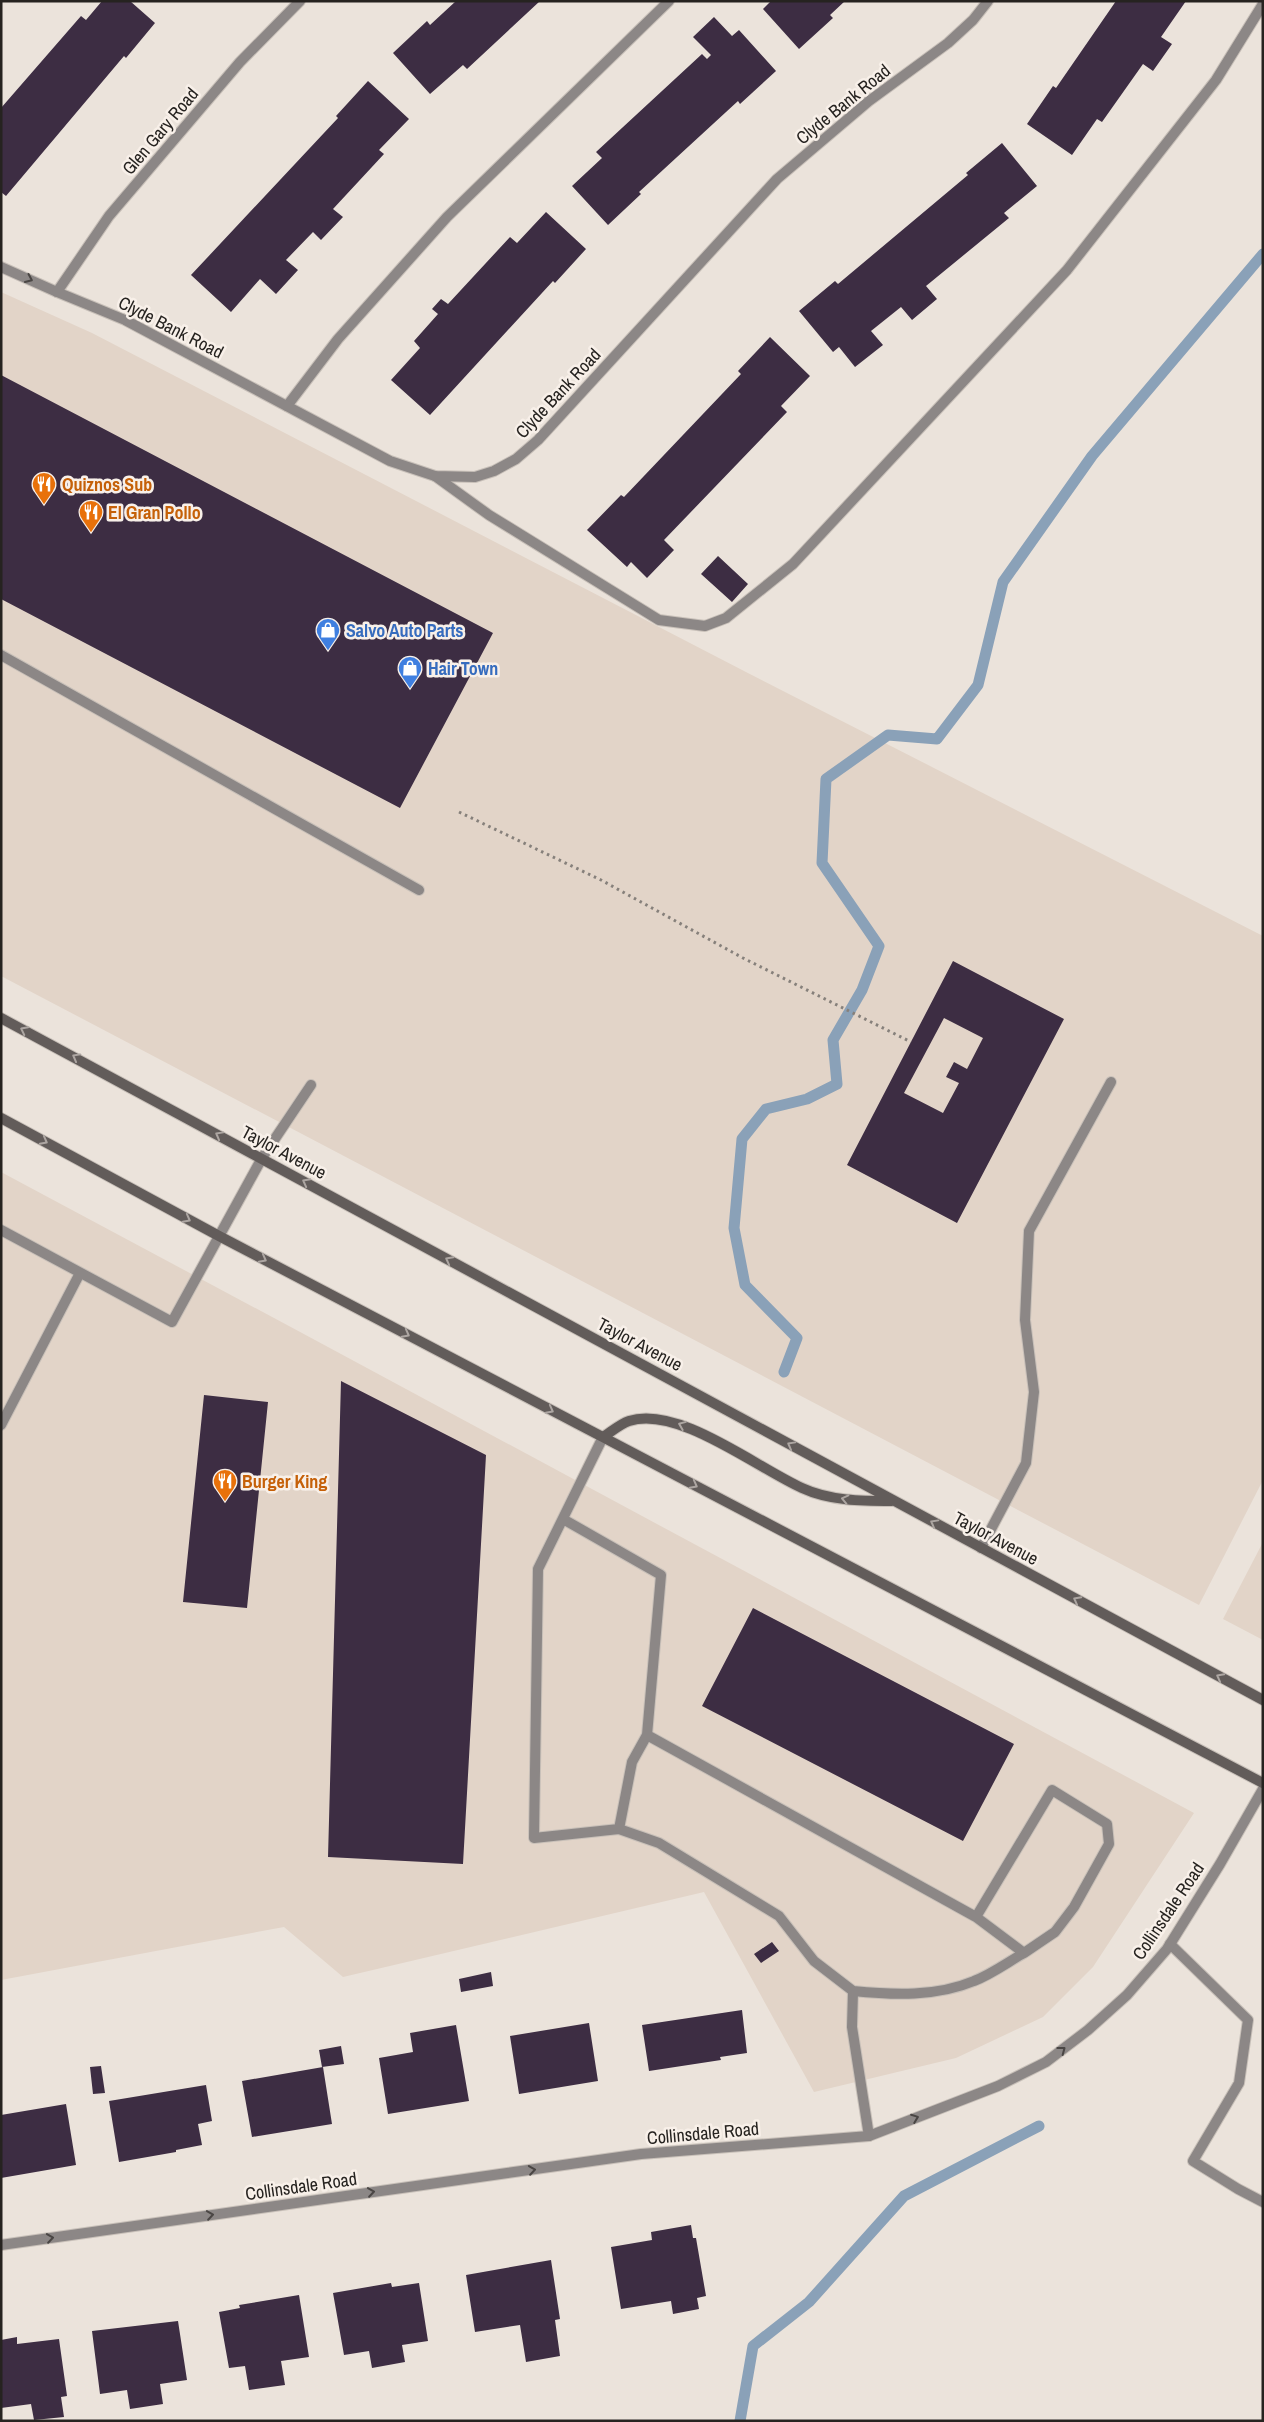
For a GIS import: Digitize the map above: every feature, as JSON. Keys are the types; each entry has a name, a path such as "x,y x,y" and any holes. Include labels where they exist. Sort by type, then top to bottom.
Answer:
{"main road":[{"name":"Taylor Avenue","path":"1,1018 1263,1700"},
{"path":"1,1118 219,1236 1263,1783"},
{"path":"603,1437 629,1421 657,1418 681,1423 804,1489 852,1501 893,1500"}],"street":[{"name":"Glen Gary Road","path":"57,292 109,216 240,62 300,1"},
{"path":"287,406 338,339 447,218 669,1"},
{"name":"Clyde Bank Road","path":"1,266 125,320 390,461 435,476 475,477 494,471 516,459 538,440 777,179 869,101 948,42 973,20 988,1"},
{"path":"435,476 489,515 659,620 705,626 726,618 792,564 1067,270 1216,80 1263,4"},
{"path":"1,655 418,890"},
{"path":"981,1548 1026,1463 1034,1392 1025,1320 1029,1230 1111,1082"},
{"path":"1,1230 172,1322 262,1158 310,1085"},
{"path":"1,1425 80,1273"},
{"path":"603,1437 538,1569 534,1838 619,1829 659,1843 779,1916 814,1962 853,1992 895,1995 938,1992 975,1981 1055,1932 1074,1906 1109,1844 1107,1824 1052,1790 976,1917"},
{"path":"563,1519 661,1575 647,1736 632,1762 619,1829"},
{"path":"647,1736 976,1917 1024,1952"},
{"name":"Collinsdale Road","path":"1,2245 642,2154 869,2136 998,2086 1046,2062 1088,2030 1127,1995 1170,1944 1220,1864 1263,1789"},
{"path":"1170,1944 1248,2020 1239,2083 1193,2161 1263,2202"},
{"path":"853,1992 852,2026 869,2136"}],"path":[{"path":"459,812 601,880 742,958 911,1042"}],"shaded area":[{"path":"1,292 92,333 744,671 1263,936 1263,1480 1199,1605 1,976"},
{"path":"1,1172 1194,1813 1093,1967 1043,2017 956,2058 814,2092 704,1892 343,1977 284,1927 1,1980"},
{"path":"1263,1542 1263,1640 1223,1619"}],"building":[{"path":"102,1 130,1 155,23 126,58 124,56 6,196 1,192 1,108 81,16 86,20"},
{"path":"456,1 540,1 467,69 463,65 430,94 393,53 427,21 430,25"},
{"path":"771,1 845,1 830,15 833,18 799,49 763,9"},
{"path":"1116,1 1186,1 1161,37 1172,44 1153,71 1143,64 1102,122 1097,119 1072,155 1027,124 1053,86 1056,88"},
{"path":"714,17 732,36 739,30 776,71 740,104 738,101 639,192 641,194 608,225 572,186 602,158 596,152 702,54 707,59 711,55 693,37"},
{"path":"368,81 409,119 379,150 384,154 333,209 343,217 321,240 313,232 286,260 298,270 276,294 260,279 231,312 191,275 338,118 336,116"},
{"path":"1002,143 1037,186 1004,213 1009,218 926,286 937,299 912,320 901,307 871,331 883,345 855,367 839,347 833,352 799,311 835,281 838,284 968,175 966,173"},
{"path":"546,212 586,249 555,283 553,281 430,415 391,380 420,348 414,341 438,314 432,309 441,299 448,304 510,237 517,243"},
{"path":"770,337 810,376 781,406 787,412 664,540 674,550 647,578 631,562 627,567 587,530 621,495 624,497 741,374 738,371"},
{"path":"1,375 493,633 400,808 1,599"},
{"path":"718,556 748,584 732,602 701,574"},
{"path":"953,961 1064,1019 957,1223 847,1165","holes":["944,1018 983,1038 967,1069 954,1062 946,1077 959,1083 943,1113 904,1093"]},
{"path":"341,1381 486,1455 463,1864 328,1857"},
{"name":"Burger King","path":"204,1395 268,1402 247,1608 183,1602"},
{"path":"753,1608 1014,1744 963,1841 702,1706"},
{"path":"772,1942 779,1951 761,1963 754,1954"},
{"path":"491,1972 493,1986 461,1992 459,1979"},
{"path":"742,2010 747,2053 720,2057 721,2060 649,2071 642,2025"},
{"path":"589,2023 598,2081 519,2094 510,2036"},
{"path":"456,2025 469,2101 388,2114 379,2058 413,2052 410,2033"},
{"path":"341,2046 344,2064 322,2067 319,2050"},
{"path":"101,2066 105,2093 93,2094 90,2067"},
{"path":"323,2067 332,2124 252,2137 242,2081"},
{"path":"206,2085 212,2121 198,2124 202,2145 176,2150 176,2152 119,2162 109,2101"},
{"path":"66,2104 76,2165 1,2178 1,2115"},
{"path":"691,2225 693,2238 696,2238 706,2296 697,2298 699,2309 673,2314 671,2301 621,2309 611,2247 652,2240 651,2232"},
{"path":"551,2260 560,2319 555,2320 560,2356 526,2362 520,2325 475,2332 466,2275"},
{"path":"391,2283 392,2287 419,2283 428,2341 402,2345 405,2362 372,2368 369,2351 344,2355 333,2293"},
{"path":"299,2295 309,2357 281,2361 285,2385 249,2390 245,2366 229,2368 219,2312 240,2308 239,2305"},
{"path":"178,2321 187,2380 160,2384 163,2404 130,2409 127,2390 100,2394 92,2331"},
{"path":"17,2337 17,2344 59,2339 67,2396 61,2397 64,2417 34,2420 31,2404 1,2408 1,2340"}],"waterway":[{"path":"784,1372 797,1338 745,1285 734,1228 742,1139 766,1109 807,1099 837,1084 833,1040 862,990 879,946 822,863 826,779 888,735 937,739 978,685 1003,582 1092,456 1263,254"},
{"path":"740,2421 753,2346 809,2302 904,2196 1039,2126"}],"place":[{"name":"Quiznos Sub","path":"44,505"},
{"name":"El Gran Pollo","path":"91,533"},
{"name":"Salvo Auto Parts","path":"328,651"},
{"name":"Hair Town","path":"410,689"},
{"name":"Burger King","path":"225,1502"}]}
